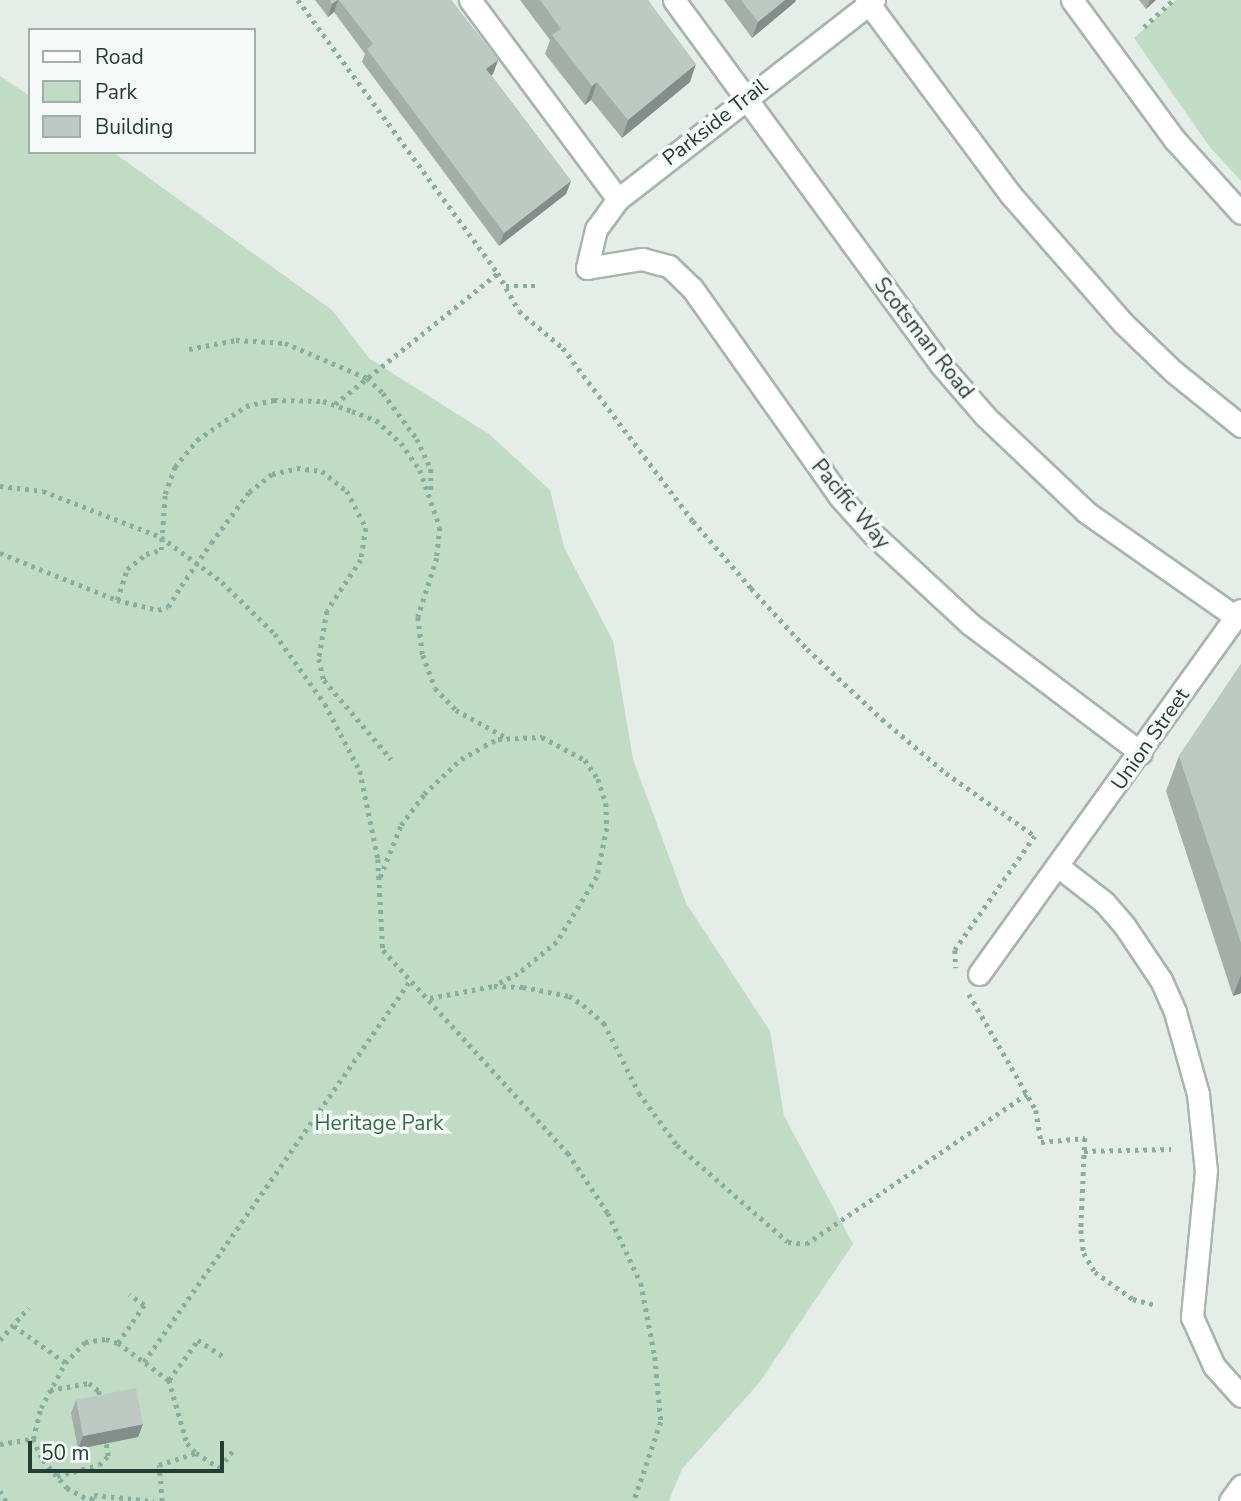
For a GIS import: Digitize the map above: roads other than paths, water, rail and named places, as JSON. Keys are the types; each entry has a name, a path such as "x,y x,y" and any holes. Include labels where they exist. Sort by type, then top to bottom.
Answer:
{"street":[{"path":"470,0 618,199"},
{"name":"Scotsman Road","path":"674,0 941,365 985,416 1086,512 1238,613"},
{"path":"1072,0 1175,140 1241,213"},
{"path":"869,1 1011,195 1114,313 1174,372 1241,426"},
{"name":"Parkside Trail","path":"587,268 596,229 618,199 869,1"},
{"name":"Pacific Way","path":"587,268 642,259 675,272 692,288 839,496 874,535 970,624 1141,753"},
{"name":"Union Street","path":"971,979 1059,867 1238,613"},
{"path":"1059,867 1104,902 1124,925 1161,980 1175,1012 1198,1094 1206,1171 1192,1317 1214,1366 1241,1396"},
{"path":"1230,1501 1241,1486"}],"park label":[{"name":"Heritage Park","path":"379,1123"}]}
